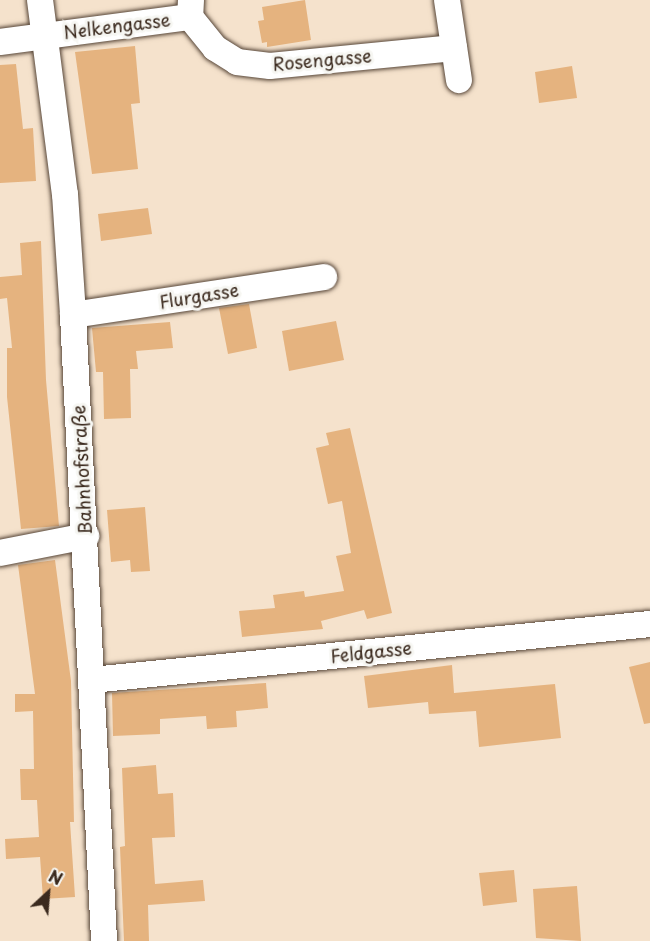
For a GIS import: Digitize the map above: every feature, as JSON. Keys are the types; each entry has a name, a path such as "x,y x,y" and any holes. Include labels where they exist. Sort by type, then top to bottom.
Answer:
{"street":[{"name":"Bahnhofstraße","path":"40,0 65,194 74,315 104,941"},
{"path":"447,0 459,80"},
{"name":"Nelkengasse","path":"0,42 190,9"},
{"name":"Rosengasse","path":"190,9 215,48 237,62 248,64 270,66 454,48"},
{"name":"Flurgasse","path":"74,315 324,277"},
{"path":"0,553 86,536"},
{"name":"Feldgasse","path":"92,680 650,624"}],"building":[{"path":"305,0 311,40 267,47 267,42 262,43 258,21 264,20 262,7"},
{"path":"135,46 140,103 131,104 138,169 92,174 75,52"},
{"path":"16,64 23,129 33,128 36,181 0,183 0,65"},
{"path":"572,66 577,98 539,103 535,72"},
{"path":"148,208 152,234 101,241 98,214"},
{"path":"41,241 46,380 59,526 21,529 7,397 7,348 12,348 7,298 0,299 0,277 22,275 20,243"},
{"path":"249,304 257,348 228,354 219,308"},
{"path":"336,321 344,360 289,371 282,331"},
{"path":"170,322 173,348 136,351 138,369 130,369 131,418 104,419 103,372 96,372 92,328"},
{"path":"350,428 392,613 367,619 364,610 321,621 323,629 242,637 239,611 275,608 273,595 304,591 305,597 344,591 336,556 351,553 342,501 328,504 316,448 329,445 326,433"},
{"path":"145,507 150,571 131,572 130,560 111,562 107,510"},
{"path":"55,560 71,681 74,822 70,822 75,897 43,899 40,857 6,859 5,839 39,837 37,800 21,800 20,769 34,769 33,711 15,712 15,694 35,694 18,565"},
{"path":"650,662 650,723 644,724 629,667"},
{"path":"452,665 454,693 555,684 561,738 479,747 476,711 429,714 428,702 368,708 364,676"},
{"path":"266,683 268,708 236,711 237,727 207,729 206,716 160,719 160,734 113,736 112,693"},
{"path":"156,765 158,794 173,793 175,837 152,838 155,884 203,880 205,901 148,905 149,941 124,941 120,847 125,846 122,768"},
{"path":"514,870 517,902 483,906 479,873"},
{"path":"577,886 581,941 536,938 533,889"}]}
